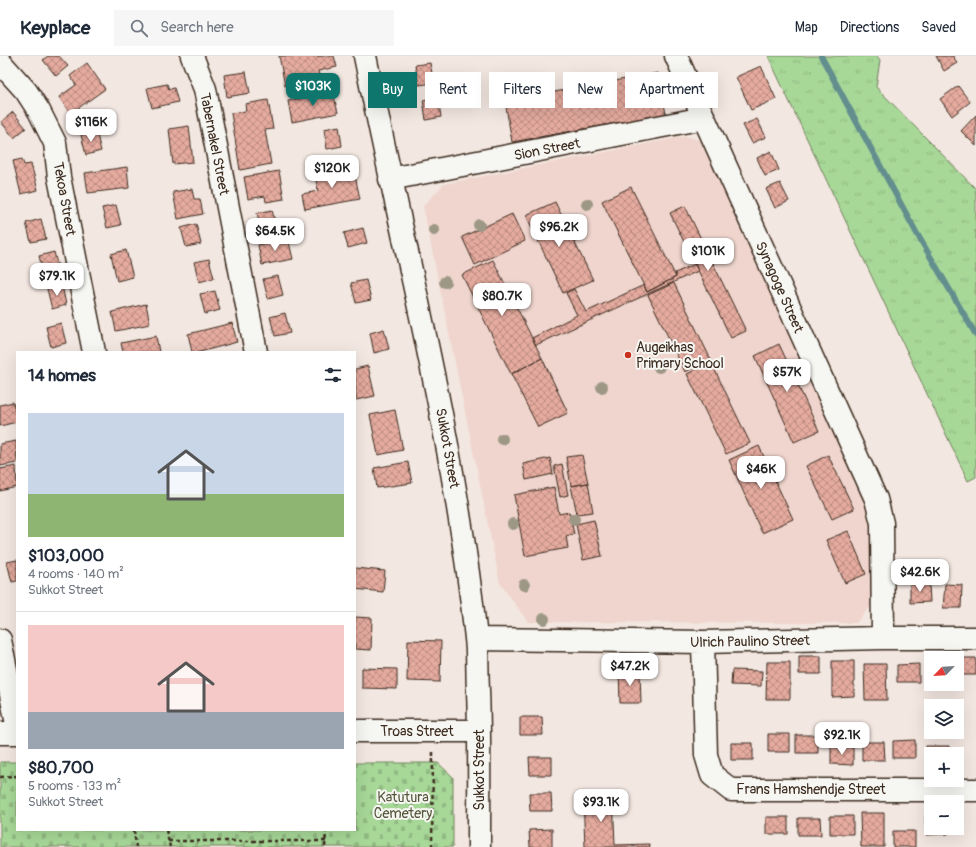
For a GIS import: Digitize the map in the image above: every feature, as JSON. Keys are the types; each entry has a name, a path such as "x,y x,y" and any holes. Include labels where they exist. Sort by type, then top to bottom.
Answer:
{"street":[{"name":"Tabernakel Street","path":"192,56 205,89 256,351"},
{"name":"Sukkot Street","path":"366,56 390,179 445,426 457,498 476,639 479,731 479,847"},
{"name":"Synagoge Street","path":"676,56 876,499 882,523 883,638"},
{"name":"Tekoa Street","path":"0,62 26,91 39,111 55,142 60,177 94,351"},
{"name":"Sion Street","path":"390,179 704,118"},
{"name":"Ulrich Paulino Street","path":"476,639 703,642 883,638 976,638"},
{"path":"0,640 16,719"},
{"name":"Frans Hamshendje Street","path":"703,642 706,755 712,774 731,790 976,790"},
{"name":"Troas Street","path":"356,731 479,731"},
{"path":"0,733 16,733"}],"path":[{"path":"432,847 432,763 435,731"},
{"path":"0,777 16,776"},
{"path":"134,831 136,847"},
{"path":"166,831 170,847"},
{"path":"325,847 326,831"},
{"path":"168,841 326,841"}],"shaded area":[{"name":"Augeikhas Primary School","path":"686,136 705,142 871,505 871,606 856,623 528,622 500,583 423,206 444,184"}],"green space":[{"path":"768,56 877,56 880,60 876,87 976,189 976,477 968,481"},
{"name":"Katutura Cemetery","path":"0,762 16,762 16,831 356,831 356,763 438,763 453,777 453,847 0,847"}],"building":[{"path":"48,56 59,56 68,66 56,76 43,60"},
{"path":"279,56 334,56 337,67 318,71 320,79 285,86"},
{"path":"936,56 953,56 957,63 944,71"},
{"path":"87,63 105,89 70,114 59,97 76,85 70,76"},
{"path":"430,63 432,72 425,72 425,84 419,85 415,65"},
{"path":"761,66 776,99 751,110 736,77"},
{"path":"246,72 250,93 227,97 224,75"},
{"path":"625,79 625,108 665,108 666,114 512,142 506,108 555,108 555,92 563,90 563,108 617,108 617,81"},
{"path":"167,84 169,89 174,88 178,102 152,108 147,88"},
{"path":"958,86 970,102 952,116 940,99"},
{"path":"333,92 338,113 292,122 288,101"},
{"path":"268,100 273,129 265,130 271,164 240,170 231,113 246,111 245,104"},
{"path":"423,100 425,100 425,108 440,108 441,117 426,120"},
{"path":"13,112 26,128 14,138 1,122"},
{"path":"976,115 976,146 961,131"},
{"path":"757,119 766,137 752,143 743,125"},
{"path":"189,126 193,162 173,164 169,129"},
{"path":"339,126 342,146 327,149 324,129"},
{"path":"96,131 101,151 86,155 81,135"},
{"path":"771,151 779,170 765,176 757,158"},
{"path":"22,159 24,165 31,164 38,190 21,194 13,161"},
{"path":"329,166 331,175 354,171 360,199 305,209 302,194 318,191 314,169"},
{"path":"127,167 129,188 88,193 85,173"},
{"path":"279,171 284,199 266,202 265,196 248,199 244,177"},
{"path":"780,183 789,201 775,208 766,189"},
{"path":"631,187 676,277 647,292 602,201"},
{"path":"192,189 194,199 200,199 203,214 178,219 173,192"},
{"path":"555,202 593,280 563,293 526,215"},
{"path":"116,205 121,225 107,228 102,208"},
{"path":"685,206 746,331 731,338 670,213"},
{"path":"272,210 277,230 262,233 257,213"},
{"path":"512,214 525,241 475,265 462,237"},
{"path":"41,219 46,239 31,242 26,223"},
{"path":"196,224 201,244 186,247 181,228"},
{"path":"363,228 367,243 348,248 344,233"},
{"path":"288,238 293,259 262,265 258,245"},
{"path":"126,250 133,277 117,281 111,254"},
{"path":"54,252 59,272 44,275 39,256"},
{"path":"209,259 214,278 199,282 194,262"},
{"path":"493,260 542,358 511,374 462,275"},
{"path":"695,264 698,271 536,345 532,338 577,315 566,293 574,289 586,312 644,285 647,292 676,277 675,273"},
{"path":"278,276 283,295 268,299 263,279"},
{"path":"366,280 371,300 356,303 351,283"},
{"path":"674,283 711,360 685,372 648,295"},
{"path":"62,285 66,305 52,309 47,289"},
{"path":"215,291 220,310 205,314 200,294"},
{"path":"146,304 150,324 116,331 112,312"},
{"path":"285,313 290,333 275,336 270,317"},
{"path":"61,323 66,343 51,347 46,327"},
{"path":"232,323 237,342 204,351 192,351 188,334"},
{"path":"384,329 389,349 374,353 370,333"},
{"path":"156,336 159,351 123,351 121,343"},
{"path":"779,344 819,431 794,442 755,356"},
{"path":"542,358 568,413 538,427 511,374"},
{"path":"711,362 750,443 726,454 687,374"},
{"path":"368,366 375,396 356,400 356,369"},
{"path":"13,402 16,422 0,426 0,405"},
{"path":"395,410 403,450 378,455 370,415"},
{"path":"16,441 16,463 0,466 0,444"},
{"path":"759,446 793,519 762,533 729,460"},
{"path":"582,455 588,483 571,486 566,457"},
{"path":"828,455 854,509 832,519 806,466"},
{"path":"550,458 553,474 526,480 523,464"},
{"path":"408,462 412,483 377,488 374,468"},
{"path":"562,464 568,495 560,497 554,466"},
{"path":"16,466 16,487 0,491 0,469"},
{"path":"588,483 593,512 577,514 571,486"},
{"path":"554,487 559,514 569,512 574,534 566,536 568,548 525,556 514,495"},
{"path":"594,520 602,556 583,560 576,524"},
{"path":"848,531 866,574 845,583 826,540"},
{"path":"16,560 16,581 12,582 7,562"},
{"path":"356,568 385,571 383,592 356,589"},
{"path":"910,584 929,584 930,602 910,603"},
{"path":"945,584 962,585 961,608 943,608"},
{"path":"356,617 372,618 371,650 356,649"},
{"path":"408,640 441,641 440,682 407,681"},
{"path":"799,656 821,656 821,674 799,674"},
{"path":"964,658 976,658 976,675 964,675"},
{"path":"832,661 854,661 854,696 832,697"},
{"path":"767,662 790,662 790,699 766,699"},
{"path":"864,664 886,664 887,700 865,700"},
{"path":"919,664 919,682 897,682 897,665"},
{"path":"362,668 397,669 397,689 362,688"},
{"path":"732,670 762,671 761,686 731,685"},
{"path":"619,671 640,671 641,703 620,703"},
{"path":"520,717 542,717 543,735 520,735"},
{"path":"768,734 790,734 790,752 768,752"},
{"path":"796,735 818,735 818,753 796,753"},
{"path":"915,740 915,758 893,758 893,741"},
{"path":"862,742 884,742 885,760 862,760"},
{"path":"731,743 753,743 753,760 731,760"},
{"path":"926,746 949,746 949,747"},
{"path":"831,747 853,747 853,765 831,764"},
{"path":"529,757 552,757 552,775 530,775"},
{"path":"529,793 551,793 552,811 530,811"},
{"path":"613,796 615,845 649,844 650,847 585,847 583,797"},
{"path":"860,813 884,813 884,847 861,847"},
{"path":"830,816 853,816 853,834 830,834"},
{"path":"766,817 788,817 788,834 766,834"},
{"path":"798,818 820,818 821,835 798,835"},
{"path":"552,829 552,847 530,847 529,830"},
{"path":"893,831 915,831 915,847 893,847"}],"waterway":[{"path":"821,56 916,232 976,335"}],"place":[{"name":"Augeikhas Primary School","path":"628,355"}]}
